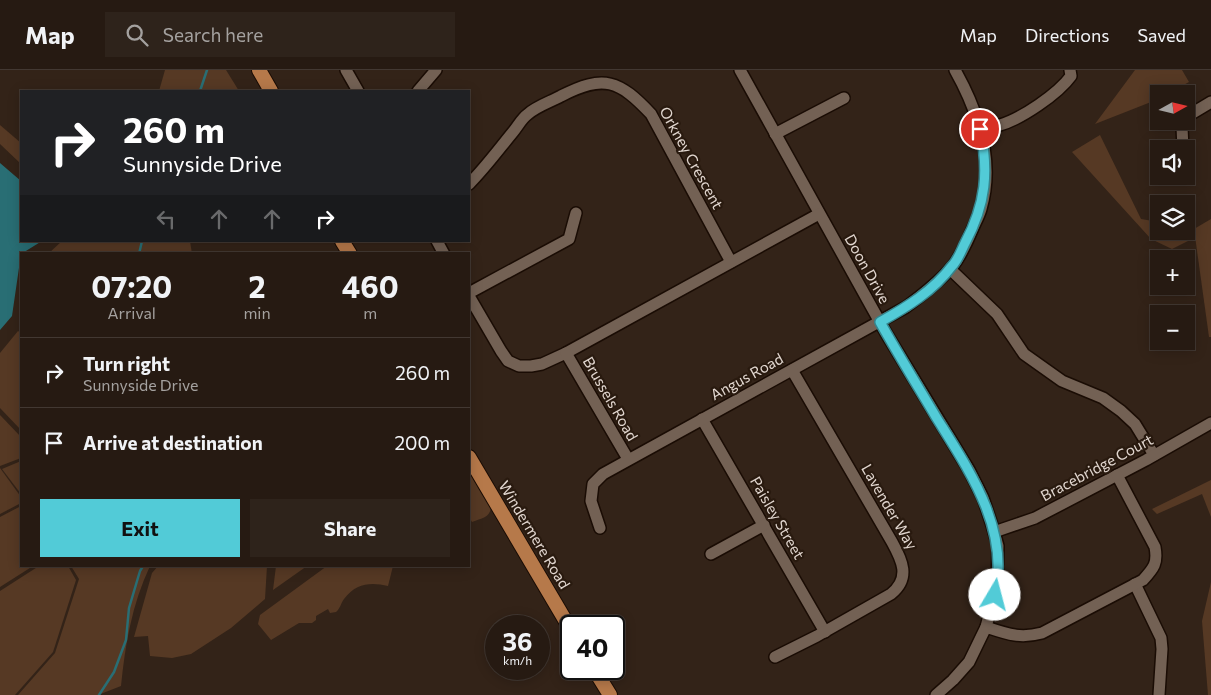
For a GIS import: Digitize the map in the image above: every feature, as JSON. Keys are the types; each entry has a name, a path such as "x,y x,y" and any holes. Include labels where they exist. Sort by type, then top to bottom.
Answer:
{"main road":[{"path":"259,70 269,90"},
{"name":"Windermere Road","path":"470,458 562,615"},
{"path":"601,680 610,695"}],"street":[{"path":"346,70 357,90"},
{"path":"419,90 436,70"},
{"name":"Doon Drive","path":"740,70 880,322 969,470 983,498 994,532 998,556 997,585 986,627 969,662 936,695"},
{"name":"Angus Road","path":"600,528 591,500 593,484 603,474 906,307 929,290 950,269 968,237 980,210 986,180 984,150 977,116 955,70"},
{"path":"980,129 1013,120 1055,94 1071,76 1070,70"},
{"name":"Orkney Crescent","path":"470,183 526,115 581,86 597,82 612,84 639,101 651,114 731,262"},
{"path":"775,134 844,98"},
{"path":"1195,112 1211,102"},
{"path":"470,294 568,239 576,213"},
{"path":"470,297 500,352 508,360 519,366 542,364 566,353 819,214"},
{"path":"950,269 997,314 1024,354 1062,381 1103,398 1121,411 1135,424 1154,455"},
{"name":"Brussels Road","path":"566,353 628,459"},
{"name":"Lavender Way","path":"792,370 903,562 903,575 899,588 825,632"},
{"name":"Paisley Street","path":"702,418 825,632"},
{"name":"Bracebridge Court","path":"994,532 1035,518 1211,423"},
{"path":"986,627 1017,636 1030,637 1143,580 1157,560 1156,547 1117,475"},
{"path":"712,554 764,525"},
{"path":"1135,584 1161,638 1159,695"},
{"path":"775,657 825,632"}],"shaded area":[{"path":"165,70 226,70 238,90 159,90"},
{"path":"1135,70 1182,70 1189,82 1184,85 1150,85 1150,102 1095,124"},
{"path":"0,125 20,142 20,163 0,144"},
{"path":"1100,135 1141,219 1150,220 1150,238 1072,152"},
{"path":"1211,219 1211,337 1209,337 1195,228"},
{"path":"1153,240 1190,240 1172,249"},
{"path":"61,242 190,242 192,252 50,252"},
{"path":"18,331 20,332 20,429 0,408 0,353"},
{"path":"0,415 20,436 20,458 0,466"},
{"path":"20,461 20,493 2,469"},
{"path":"0,468 20,496 20,504 0,514"},
{"path":"470,473 491,507 487,516 472,522 470,519"},
{"path":"1211,480 1211,517 1202,494 1157,514 1152,509"},
{"path":"20,507 20,567 31,567 0,587 0,517"},
{"path":"37,567 69,567 76,580 53,652 15,695 0,695 0,591"},
{"path":"72,567 150,567 138,595 130,625 121,686 98,695 18,695 55,653 79,579"},
{"path":"157,567 267,567 265,599 231,628 191,654 172,658 150,656 148,636 134,637 152,573"},
{"path":"276,567 306,567 273,590"},
{"path":"326,567 393,567 388,586 370,584 359,587 344,599 336,612 330,613 328,609 316,616 316,620 312,623 299,623 271,640 258,624 260,615"},
{"path":"1211,582 1211,695 1208,695 1202,621"}],"water":[{"path":"0,163 20,180 20,242 40,242 24,252 20,252 12,316 0,330"}],"waterway":[{"path":"200,90 207,70"},
{"path":"139,252 142,242"},
{"path":"99,695 114,672 126,640 129,608 142,567"}],"route":[{"path":"980,129 984,150 986,180 984,196 980,210 953,266 929,290 906,307 880,322 969,470 983,498 998,546 999,566 995,595"}]}
